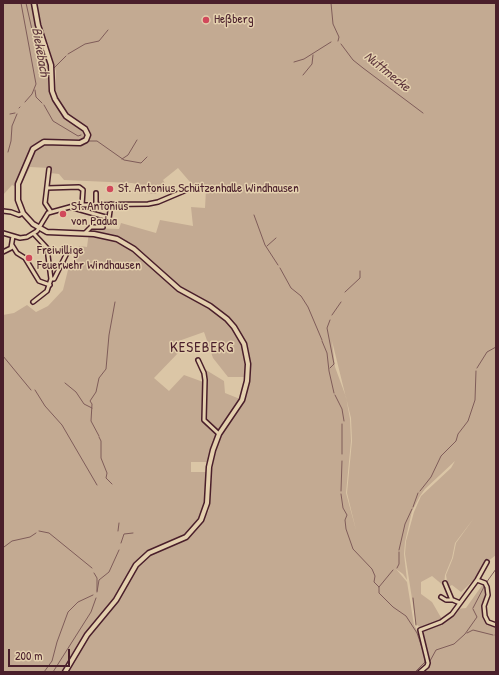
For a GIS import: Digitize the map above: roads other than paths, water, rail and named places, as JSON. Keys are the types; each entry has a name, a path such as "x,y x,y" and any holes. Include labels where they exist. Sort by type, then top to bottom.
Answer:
{"main road":[{"path":"34,3 38,25 51,65 52,91 54,99 64,113 85,129 88,135 87,139 80,143 49,141 41,143 33,149 18,184 18,200 23,213 30,222 39,229 52,233 85,233 117,239 134,249 172,283 217,310 234,327 245,349 248,364 248,377 242,400 219,434 210,458 208,497 201,520 186,537 152,552 136,565 116,600 87,635 65,672"}],"street":[{"path":"49,169 48,188 45,203 51,212"},
{"path":"48,188 79,187 82,190 82,205"},
{"path":"3,233 13,236 27,237 34,234 39,229 46,215 70,206 148,204 164,200 191,188"},
{"path":"96,193 96,205"},
{"path":"70,206 109,218 111,204"},
{"path":"3,211 19,215 23,213"},
{"path":"85,233 91,227 103,227"},
{"path":"34,234 46,245 51,279 50,285 44,296 34,302"},
{"path":"3,249 5,252 10,249 13,236"},
{"path":"12,245 17,253 28,262 39,281 50,285"},
{"path":"51,279 54,279 67,253"},
{"path":"198,360 204,373 205,380 204,420 219,434"},
{"path":"420,672 428,663 420,630 448,618 477,580 487,562"},
{"path":"477,580 487,585 488,593 484,606 484,614 488,622 496,625"},
{"path":"445,583 452,600"},
{"path":"441,597 446,600 452,600 460,603"}],"waterway":[{"name":"Biekebach","path":"21,3 36,84 32,94 25,102"},
{"path":"26,3 35,43 45,71"},
{"name":"Nuttmecke","path":"331,3 333,24 339,37 338,41"},
{"path":"68,54 85,44 99,41 108,30"},
{"path":"294,62 304,59 331,42"},
{"name":"Nuttmecke","path":"341,44 353,60 423,113"},
{"path":"303,75 312,64 313,55"},
{"path":"54,68 66,56"},
{"path":"35,90 36,97 42,103"},
{"path":"44,105 53,121 78,136 81,135"},
{"path":"10,114 15,113"},
{"name":"Biekebach","path":"8,152 11,141 12,126 17,114"},
{"path":"122,159 128,155 137,140"},
{"path":"89,141 97,141 124,160 141,163 147,157"},
{"path":"254,215 265,245 278,265"},
{"path":"267,246 276,238"},
{"path":"280,268 291,288 301,296 308,307 322,340"},
{"path":"345,292 360,278 360,271"},
{"path":"99,436 91,421 92,404 90,401 96,392 99,378 106,369 109,335 115,302"},
{"path":"332,315 341,302"},
{"path":"330,320 327,328 334,364 330,368"},
{"path":"322,341 327,353 334,393"},
{"path":"477,368 487,352 496,347"},
{"path":"3,356 31,390"},
{"path":"420,491 431,477 441,456 456,441 458,434 468,421 475,400 476,371"},
{"path":"65,383 76,392 84,404 92,408"},
{"path":"35,390 45,406 62,425 97,485"},
{"path":"335,395 342,409 344,421"},
{"path":"342,424 342,454"},
{"path":"99,437 101,441 101,458 107,473 106,478 112,484"},
{"path":"341,491 342,461"},
{"path":"413,507 418,493"},
{"path":"341,494 343,508 347,515 345,520 346,529 353,549 372,569 375,576 374,582 379,587 379,593 393,607 406,616 417,633 425,656"},
{"path":"399,550 405,524 412,509"},
{"path":"118,531 119,523"},
{"path":"39,531 49,533 92,568"},
{"path":"4,547 12,541 30,537 36,533"},
{"path":"121,543 124,534 133,533"},
{"path":"97,592 99,580 109,572 119,550"},
{"path":"397,568 399,564 399,552"},
{"path":"486,583 496,569"},
{"path":"379,587 393,570"},
{"path":"94,573 97,578 97,591"},
{"path":"473,608 485,585"},
{"path":"44,672 52,661 68,612 78,602 93,595"},
{"path":"53,672 91,612 96,598"},
{"path":"413,598 416,625"},
{"path":"430,661 436,650 454,644 465,634 477,617 473,609"},
{"path":"467,633 473,630 493,635"},
{"path":"415,672 425,662 425,658"}],"place":[{"name":"Heßberg","path":"206,20"},
{"name":"St. Antonius Schützenhalle Windhausen","path":"110,189"},
{"name":"St. Antonius von Padua","path":"63,214"},
{"name":"Freiwillige Feuerwehr Windhausen","path":"29,258"}],"district":[{"name":"KESEBERG","path":"202,348"}]}
